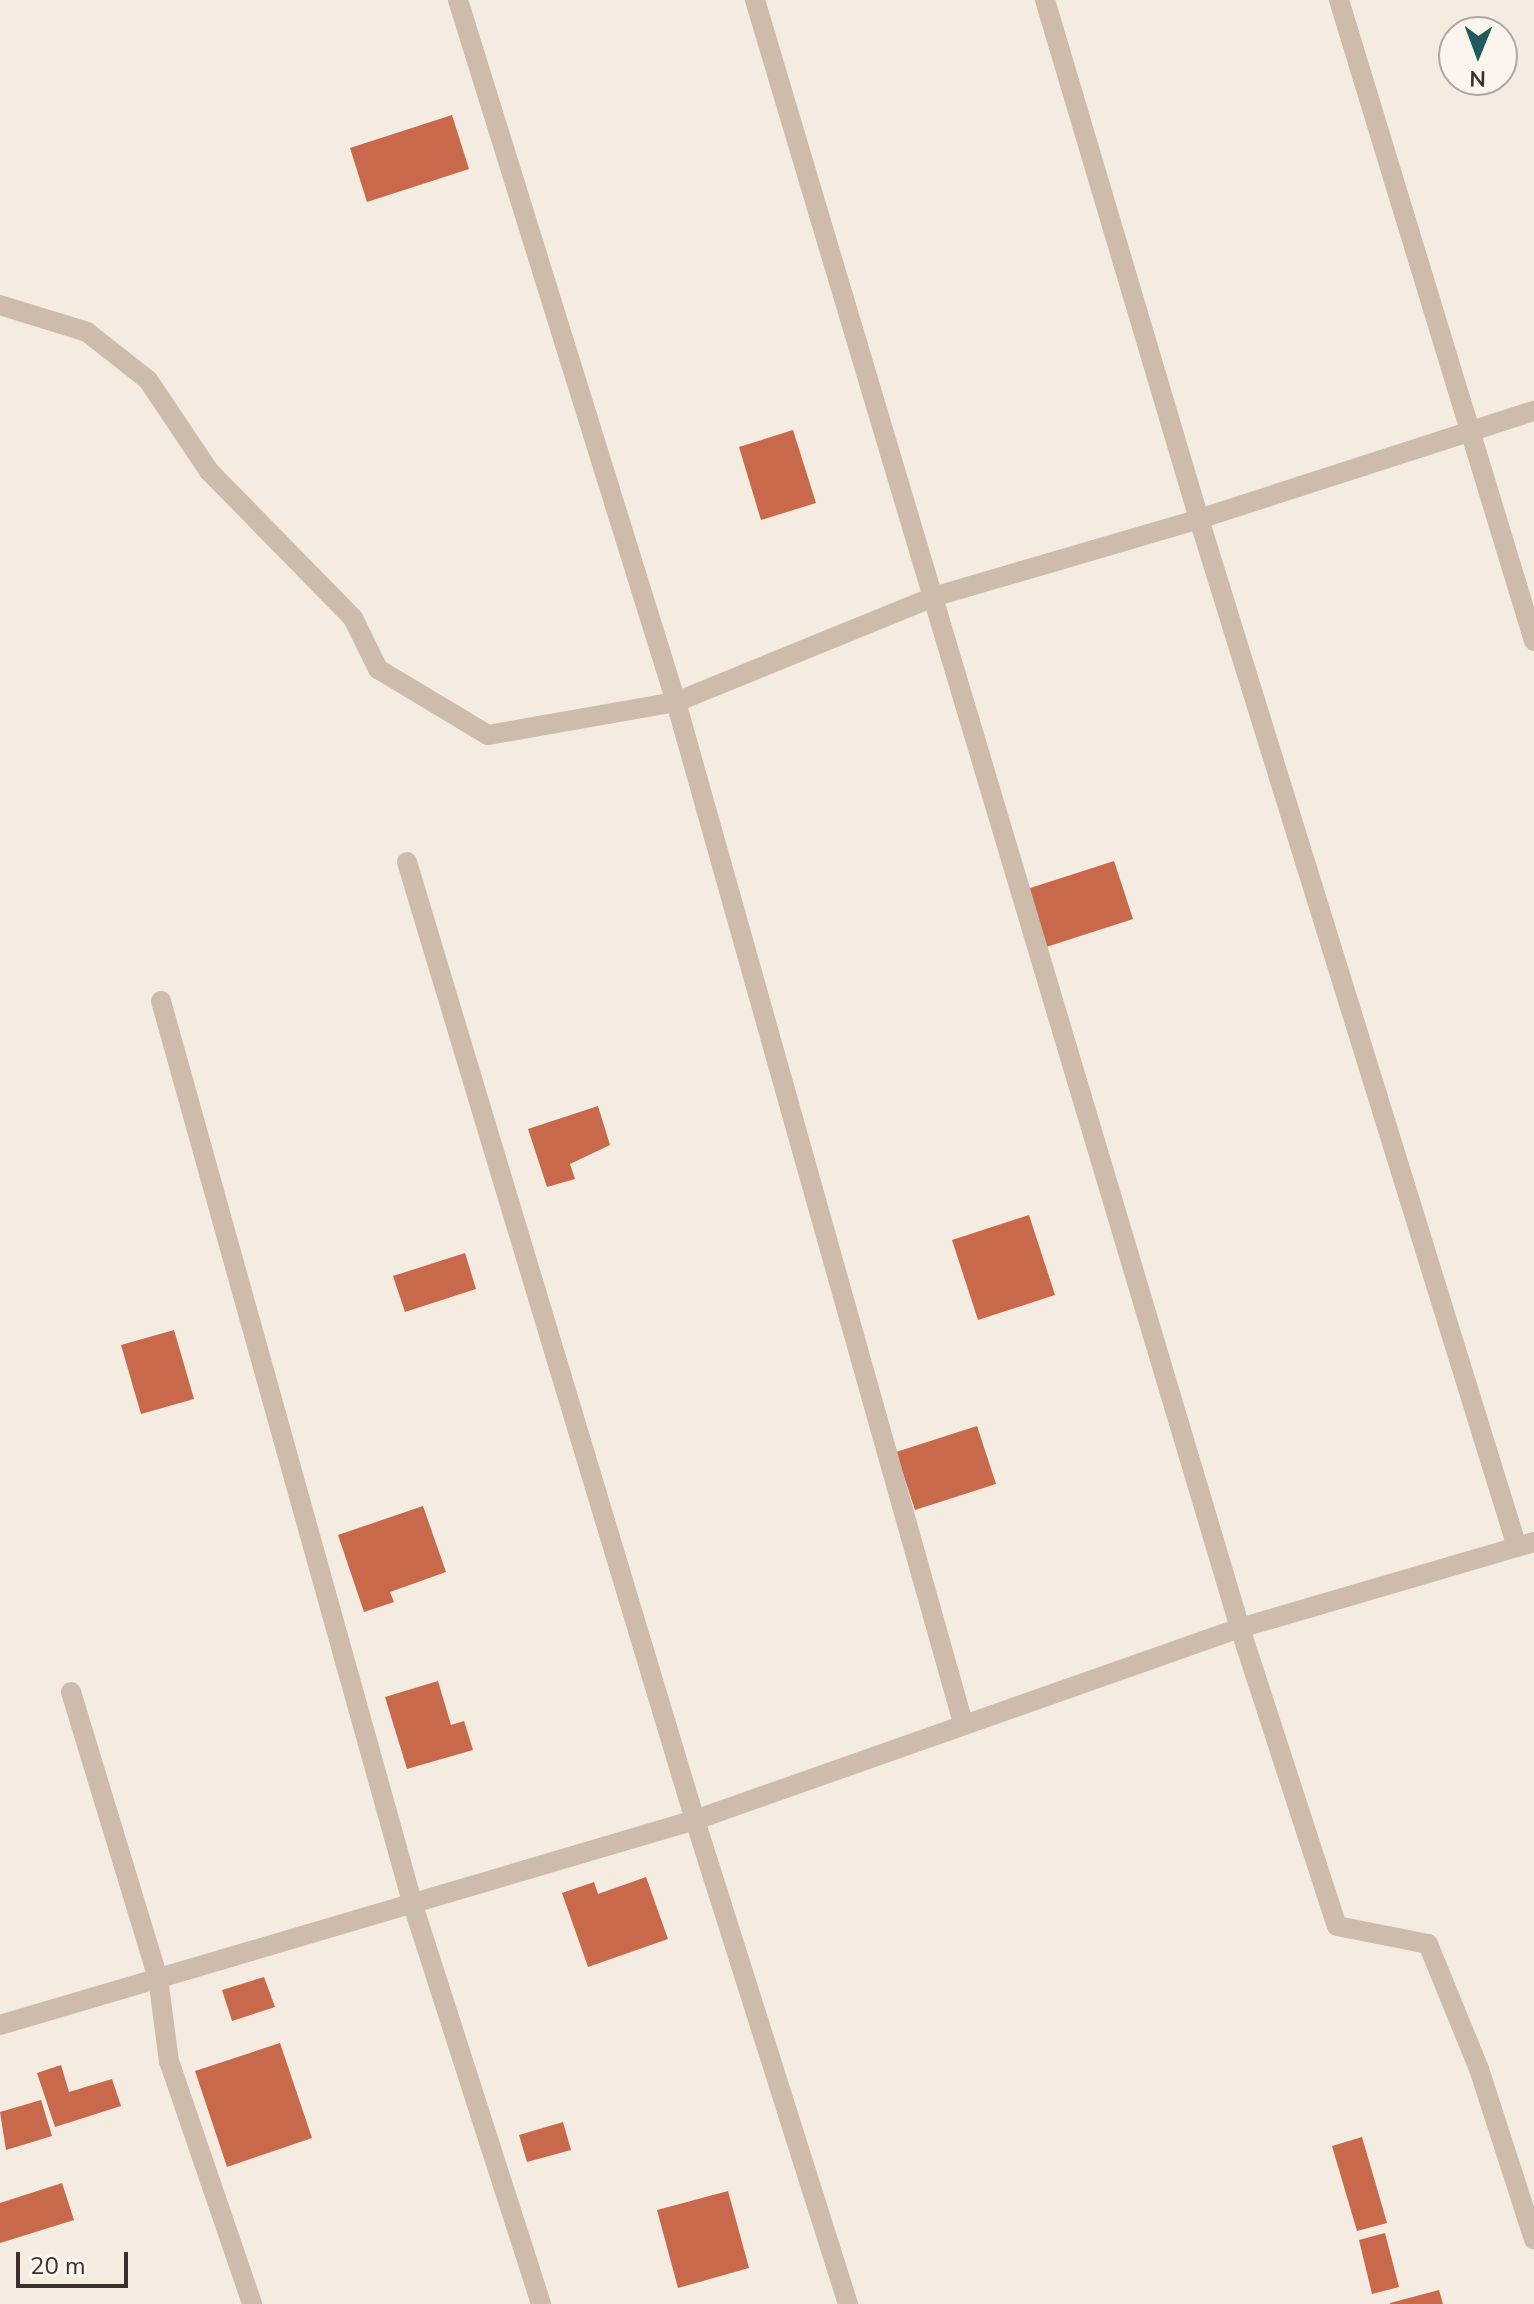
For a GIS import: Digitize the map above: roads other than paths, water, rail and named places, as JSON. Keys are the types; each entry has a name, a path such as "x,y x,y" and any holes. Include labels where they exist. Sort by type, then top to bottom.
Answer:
{"street":[{"path":"458,0 676,702 963,1723"},
{"path":"755,0 1240,1628 1337,1926 1428,1944 1479,2069 1534,2239"},
{"path":"0,2025 695,1820 963,1723 1240,1628 1525,1544 1199,519 1045,0"},
{"path":"1339,0 1534,641"},
{"path":"0,305 87,332 148,380 209,471 353,618 378,669 445,713 488,735 676,702 933,597 1199,519 1534,411"},
{"path":"407,862 695,1820 848,2304"},
{"path":"161,1001 412,1902 541,2304"},
{"path":"71,1692 158,1978 169,2061 252,2304"}]}
